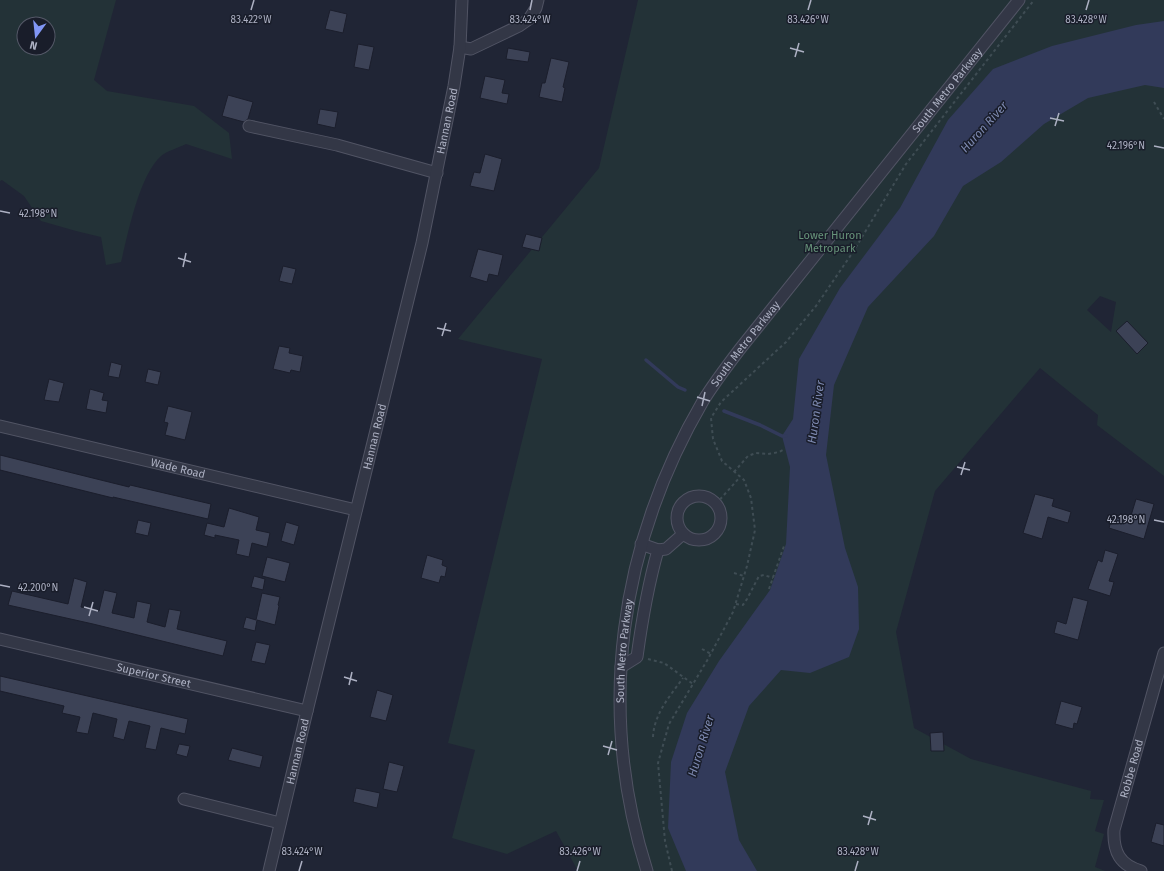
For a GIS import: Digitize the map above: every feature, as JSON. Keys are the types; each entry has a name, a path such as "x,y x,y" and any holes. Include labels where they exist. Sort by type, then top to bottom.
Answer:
{"street":[{"name":"Hannan Road","path":"269,871 422,243 454,86 460,47 462,0"},
{"path":"460,47 470,49 519,26 529,19 536,8 538,0"},
{"name":"South Metro Parkway","path":"647,871 637,833 625,773 620,718 621,667 628,604 641,544 655,500 681,442 704,400 721,374 1019,0"},
{"path":"249,126 337,145 437,173"},
{"name":"Wade Road","path":"0,426 356,510"},
{"path":"703,496 710,498 716,504 721,516 721,522 714,534 708,538 693,540 683,534 677,524 676,516 678,508 683,502 689,498 703,496"},
{"path":"641,544 658,550 666,549 683,534"},
{"path":"621,667 637,657 646,598 658,550"},
{"name":"Superior Street","path":"0,639 307,711"},
{"name":"Robbe Road","path":"1142,871 1130,867 1122,860 1116,851 1114,830 1164,653"},
{"path":"184,799 280,823"}],"path":[{"path":"672,871 665,841 658,763 669,724 734,612 755,530 751,498 744,480 722,461 714,439 711,418 721,402 786,342 816,306 853,252 906,164 1034,0"},
{"path":"1154,102 1164,119"},
{"path":"734,472 748,456 756,453 768,454 786,450"},
{"path":"716,504 740,476"},
{"path":"769,589 784,546"},
{"path":"734,573 744,576"},
{"path":"736,604 743,605 759,576 764,575 773,578"},
{"path":"702,649 711,654"},
{"path":"637,657 664,664 693,684"},
{"path":"653,737 653,727 661,710 683,678"}],"green space":[{"path":"0,0 116,0 94,80 107,91 194,106 229,133 232,159 186,144 163,154 153,165 146,177 135,206 121,262 106,265 101,237 41,221 24,196 2,180 0,181"},
{"name":"Lower Huron Metropark","path":"638,0 1164,0 1164,476 1097,425 1098,415 1040,368 935,491 896,632 914,728 971,759 1091,791 1090,799 1104,800 1095,831 1104,834 1095,867 1105,871 578,871 556,831 507,854 452,838 475,750 448,743 542,359 458,339 599,168","holes":["1100,296 1116,302 1111,332 1087,310"]}],"water":[{"name":"Huron River","path":"1164,21 1164,88 1145,85 1088,98 1044,124 1001,162 963,186 934,236 868,307 834,385 826,455 845,548 858,587 859,629 849,657 810,673 781,670 749,706 725,772 739,840 757,871 686,871 668,828 671,762 687,713 719,661 770,590 786,544 790,467 782,436 793,419 799,359 840,288 900,208 948,120 993,69 1052,46 1136,25"}],"building":[{"path":"330,10 347,14 343,33 325,29"},
{"path":"358,44 374,47 369,70 354,67"},
{"path":"508,48 530,52 528,62 506,59"},
{"path":"551,58 569,62 563,87 565,88 562,102 539,97 542,83 545,83"},
{"path":"485,76 505,80 502,93 509,94 507,104 480,98"},
{"path":"228,95 253,102 248,119 244,122 222,116"},
{"path":"320,109 338,112 335,128 317,124"},
{"path":"485,154 502,159 494,191 470,186 474,172 480,173"},
{"path":"526,234 542,238 539,251 522,247"},
{"path":"478,249 503,255 498,276 489,274 487,282 470,277"},
{"path":"283,266 296,269 292,284 279,281"},
{"path":"1127,321 1148,343 1137,354 1116,331"},
{"path":"279,346 290,348 289,353 303,356 300,372 291,370 290,373 273,369"},
{"path":"111,362 122,365 119,378 108,376"},
{"path":"148,369 161,372 158,385 145,382"},
{"path":"49,379 64,383 59,402 44,400"},
{"path":"90,389 104,393 102,400 108,401 106,413 86,409"},
{"path":"168,406 192,412 185,440 165,435 168,423 164,422"},
{"path":"0,455 129,487 130,485 211,504 208,519 113,498 0,470"},
{"path":"1035,494 1054,499 1052,506 1071,512 1068,523 1048,517 1042,539 1023,533"},
{"path":"1136,499 1154,504 1144,539 1109,528 1113,514 1130,519"},
{"path":"229,508 259,517 256,530 270,533 267,547 252,543 249,557 236,554 239,540 215,535 215,538 204,535 207,523 224,527"},
{"path":"138,520 151,523 148,536 135,533"},
{"path":"286,522 299,526 294,545 281,541"},
{"path":"1105,550 1118,554 1109,581 1114,582 1110,596 1088,589 1098,560 1102,562"},
{"path":"427,555 443,560 442,565 447,567 445,577 441,576 439,583 421,578"},
{"path":"267,557 290,563 285,582 262,576"},
{"path":"254,576 265,579 263,590 251,587"},
{"path":"74,578 87,582 81,607 99,611 104,590 117,593 112,613 134,618 137,601 151,604 147,622 165,627 169,609 181,611 177,629 227,641 223,656 8,605 12,591 68,604"},
{"path":"262,593 280,597 275,625 257,620 255,631 243,628 246,617 256,620"},
{"path":"1073,597 1088,601 1078,640 1054,633 1057,621 1066,624"},
{"path":"256,642 270,645 265,664 251,661"},
{"path":"0,676 188,719 185,734 161,728 156,750 145,748 150,726 129,721 124,740 113,737 117,719 93,713 88,734 76,732 80,717 62,713 64,706 0,691"},
{"path":"377,690 393,695 386,721 370,717"},
{"path":"1061,701 1082,707 1077,724 1074,723 1073,729 1055,724"},
{"path":"943,732 944,751 931,751 930,733"},
{"path":"179,744 190,746 187,757 176,754"},
{"path":"232,748 263,756 260,768 228,760"},
{"path":"389,762 404,766 397,792 383,789"},
{"path":"356,788 380,793 377,808 353,802"},
{"path":"1156,823 1164,825 1164,846 1151,842"}],"waterway":[{"path":"646,360 678,387 685,390"},
{"path":"724,411 760,425 782,436 786,436"}]}
